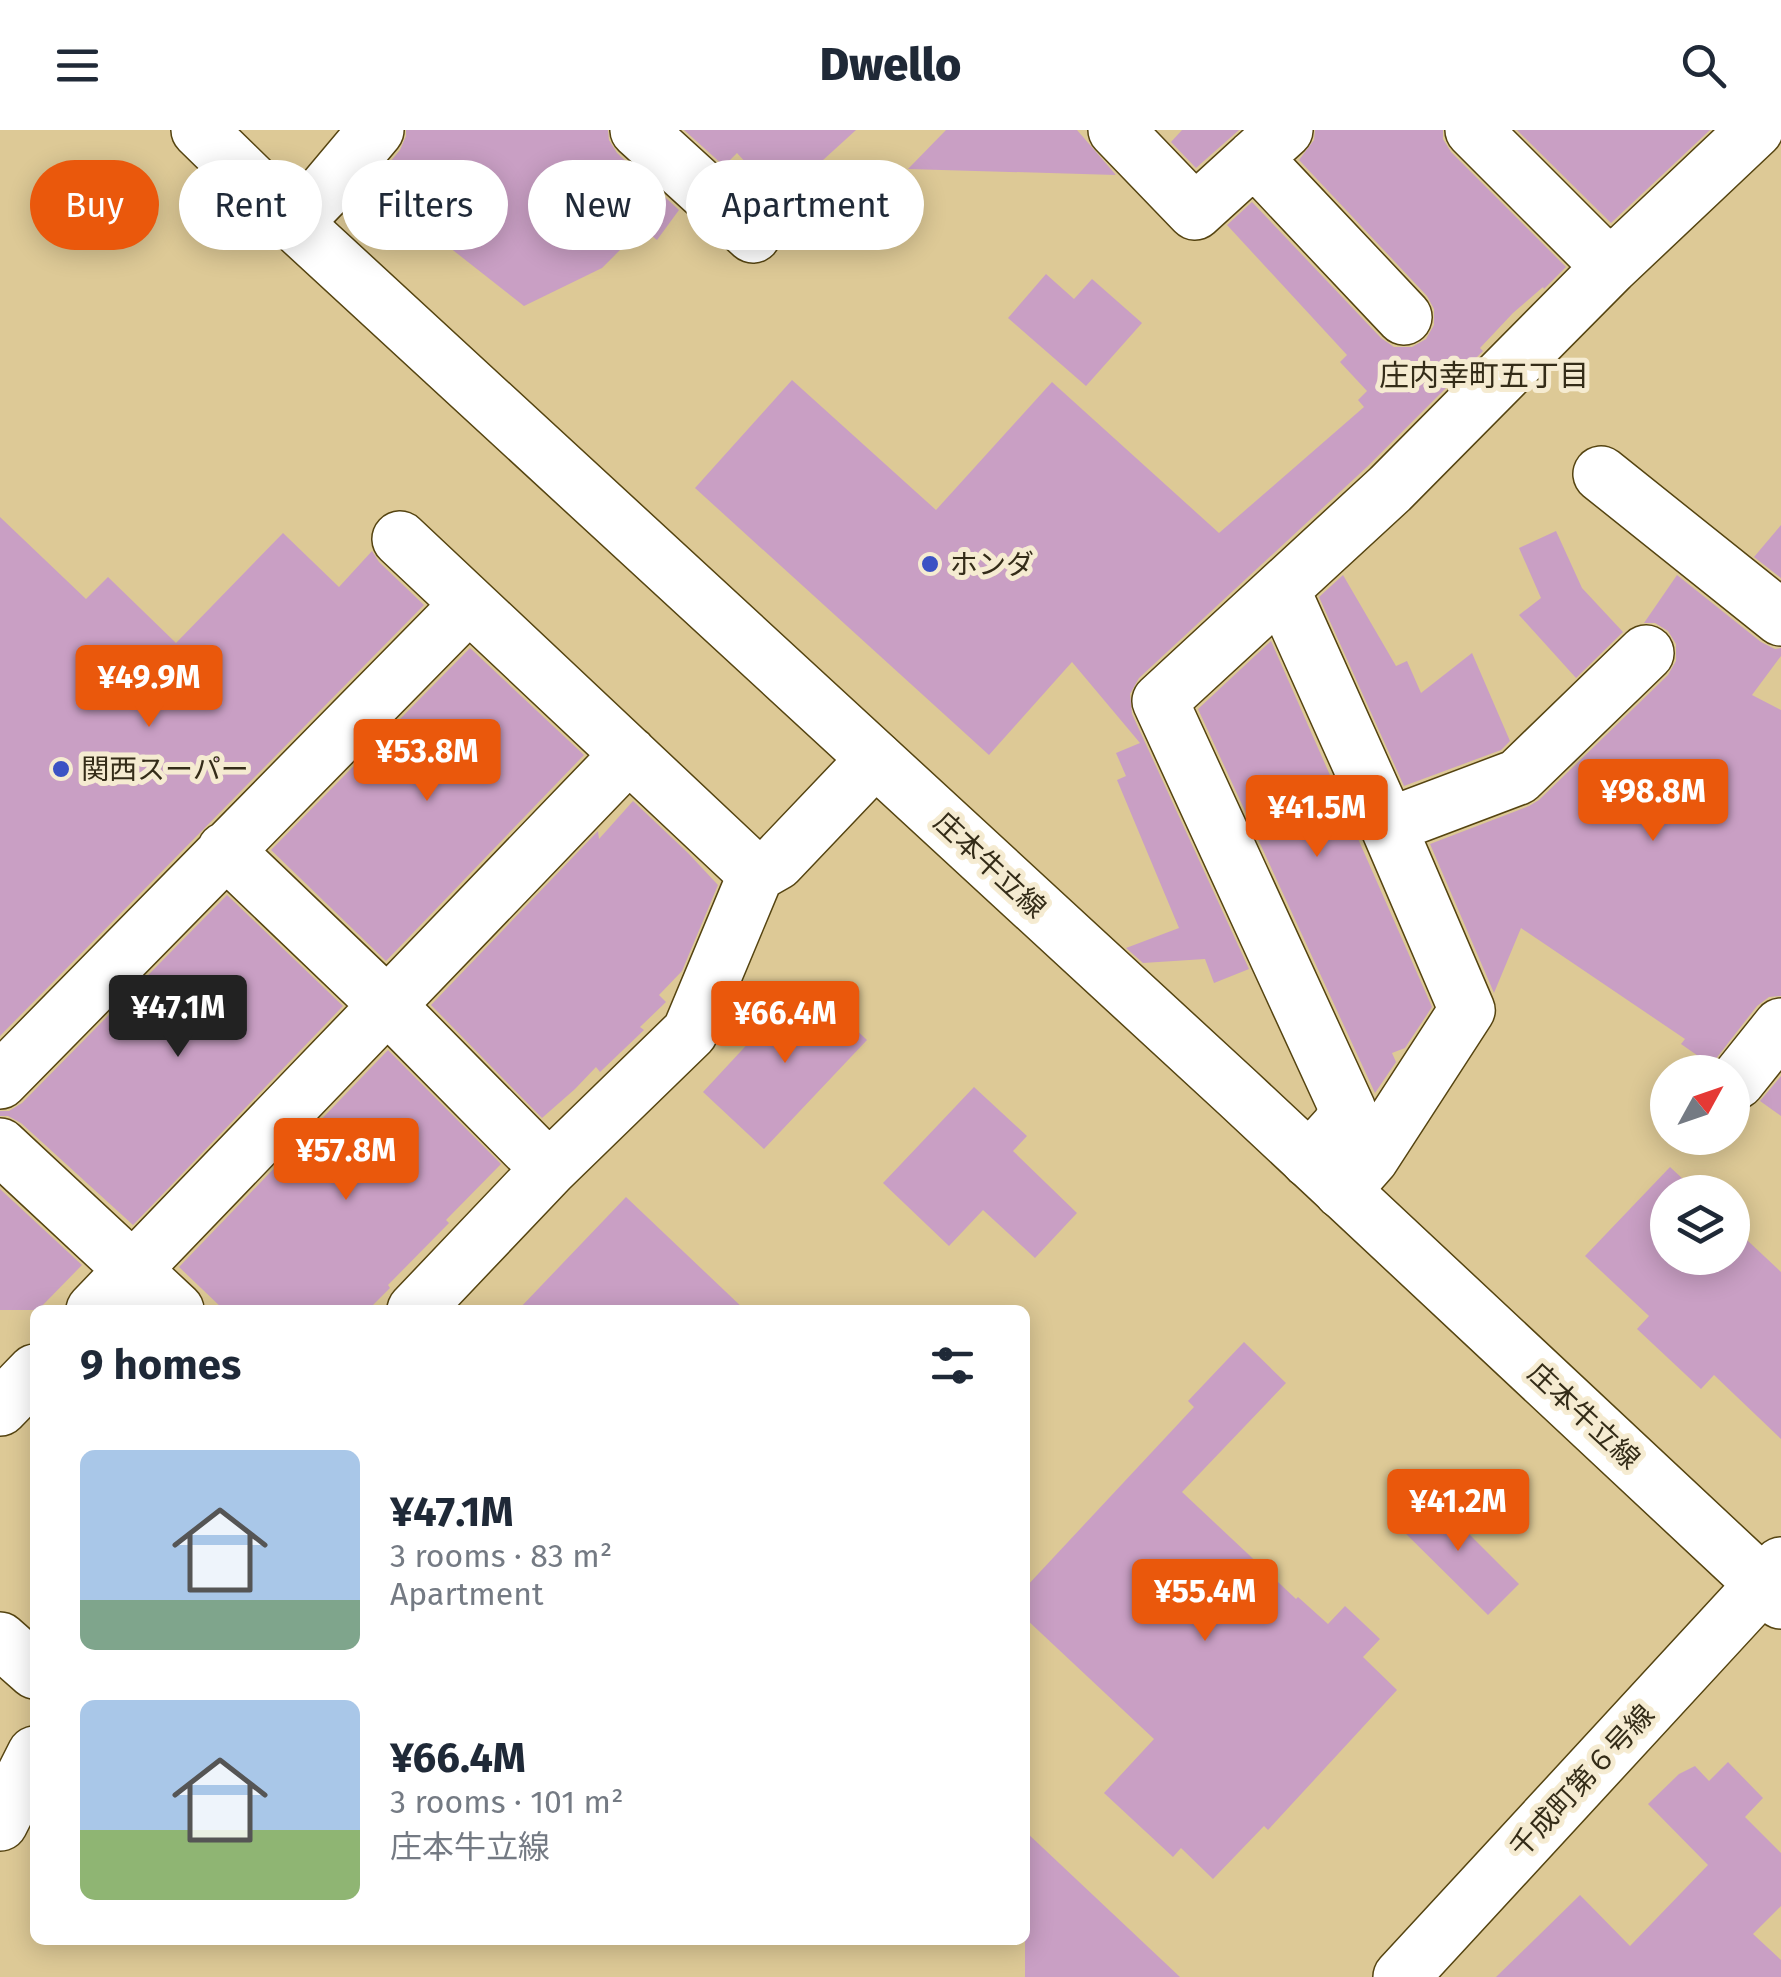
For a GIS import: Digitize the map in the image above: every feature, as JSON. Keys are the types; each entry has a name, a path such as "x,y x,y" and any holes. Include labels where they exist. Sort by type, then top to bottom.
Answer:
{"street":[{"name":"庄本牛立線","path":"199,130 230,160"},
{"path":"322,194 376,130"},
{"path":"638,130 686,174"},
{"path":"1116,130 1195,212 1270,144 1404,317"},
{"path":"1473,130 1610,267"},
{"path":"1325,1176 1348,1110 1160,702 1390,489 1610,267 1755,130"},
{"name":"庄本牛立線","path":"322,249 1325,1176 1775,1583"},
{"path":"1601,474 1781,618"},
{"path":"400,539 756,874"},
{"path":"1282,590 1467,1010 1371,1158 1325,1176"},
{"path":"0,1081 469,604"},
{"path":"1388,826 1518,777 1646,652"},
{"path":"99,1305 629,754"},
{"path":"420,1305 549,1169 690,1032 756,874 777,862 875,760"},
{"path":"225,850 388,1006 549,1169"},
{"path":"1750,1065 1781,1026"},
{"path":"0,1146 170,1305"},
{"path":"0,1408 30,1377"},
{"name":"千成町第６号線","path":"1401,1977 1775,1583"},
{"path":"0,1640 30,1667"},
{"path":"0,1823 30,1764"}],"building":[{"path":"406,130 608,130 609,140 625,160 528,160 528,250 620,250 602,268 524,306 453,250 508,250 508,160 392,160"},
{"path":"684,130 856,130 823,160 743,160 737,153 730,160 717,160"},
{"path":"946,130 1077,130 1116,175 924,169 924,160 917,160"},
{"path":"1182,130 1239,130 1196,168 1171,142"},
{"path":"1315,130 1443,130 1443,139 1451,152 1566,267 1513,313 1480,348 1483,351 1368,466 1139,678 1130,694 1132,714 1249,969 1214,983 1205,959 1143,963 1126,948 1179,928 1117,780 1126,776 1116,753 1140,743 1072,662 989,755 695,488 792,380 936,510 1052,382 1219,533 1364,407 1358,400 1367,391 1340,362 1347,355 1227,225 1252,202 1394,347 1412,347 1426,339 1434,325 1434,309 1427,296 1299,160 1314,140"},
{"path":"1517,130 1710,130 1611,223"},
{"path":"666,198 679,210 666,228"},
{"path":"1046,274 1074,299 1092,279 1142,323 1086,386 1008,318"},
{"path":"0,517 86,599 108,577 176,643 283,533 339,587 372,551 424,605 0,1036"},
{"path":"1781,525 1781,578 1754,557"},
{"path":"1556,531 1582,588 1623,632 1576,678 1519,615 1541,598 1519,548"},
{"path":"1343,575 1396,666 1407,661 1421,693 1472,653 1510,741 1501,750 1404,786 1319,597"},
{"path":"1677,575 1761,642 1781,648 1781,656 1752,695 1781,710 1781,996 1769,997 1757,1006 1719,1055 1697,1055 1681,1044 1685,1039 1521,928 1494,993 1430,844 1539,800 1668,675 1676,661 1676,644 1668,631 1655,623 1644,623"},
{"path":"1271,641 1432,1007 1405,1048 1392,1053 1396,1062 1375,1093 1198,709"},
{"path":"470,648 584,755 386,961 271,850"},
{"path":"633,801 718,885 682,971 659,995 666,1002 640,1027 644,1030 600,1072 596,1067 542,1118 431,1005 598,831 599,839"},
{"path":"227,895 343,1006 133,1225 21,1123 0,1116 0,1111 9,1111 22,1103"},
{"path":"805,982 867,1040 764,1149 703,1092"},
{"path":"388,1050 501,1164 446,1220 449,1223 373,1305 219,1305 179,1267"},
{"path":"1781,1076 1781,1116 1760,1101"},
{"path":"974,1087 1027,1136 1013,1151 1077,1213 1035,1258 983,1210 949,1246 883,1183"},
{"path":"1670,1167 1679,1175 1662,1175"},
{"path":"1650,1188 1650,1275 1750,1275 1750,1243 1781,1272 1781,1439 1714,1375 1701,1389 1637,1329 1649,1316 1585,1256"},
{"path":"0,1189 82,1265 43,1305 30,1305 30,1310 0,1310"},
{"path":"626,1197 740,1305 523,1305"},
{"path":"1244,1342 1286,1383 1182,1492 1328,1624 1345,1606 1380,1639 1363,1657 1397,1690 1268,1830 1264,1826 1213,1879 1181,1848 1173,1857 1104,1793 1154,1739 1030,1623 1030,1583 1194,1407 1188,1401"},
{"path":"1429,1494 1519,1584 1488,1615 1397,1525"},
{"path":"1728,1762 1763,1798 1745,1817 1781,1853 1781,1906 1753,1934 1781,1960 1781,1977 1496,1977 1580,1895 1630,1946 1708,1865 1648,1804 1679,1774 1695,1766 1709,1781"},
{"path":"1030,1836 1180,1977 1025,1977 1025,1945 1030,1945"}],"place":[{"name":"ホンダ","path":"930,564"},
{"name":"関西スーパー","path":"61,769"}],"district":[{"name":"庄内幸町五丁目","path":"1484,376"}]}
